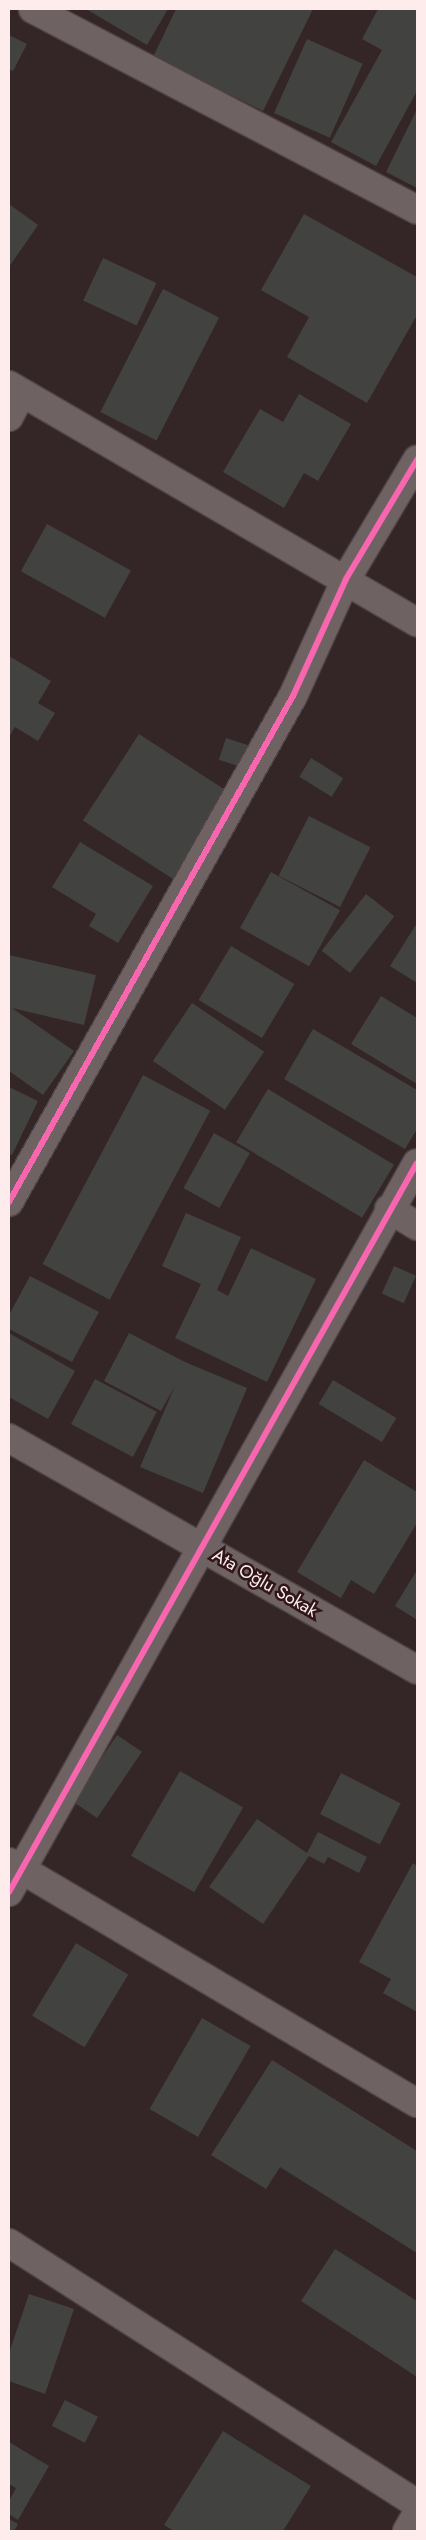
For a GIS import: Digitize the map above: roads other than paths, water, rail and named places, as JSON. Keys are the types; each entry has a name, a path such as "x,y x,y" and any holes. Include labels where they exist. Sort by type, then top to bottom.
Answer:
{"street":[{"path":"33,9 417,210"},
{"path":"9,418 15,389 346,579 417,622"},
{"path":"9,1202 292,696 346,579 417,460"},
{"path":"9,1892 15,1865 201,1546 389,1209 417,1163"},
{"path":"389,1209 417,1226"},
{"name":"Ata Oğlu Sokak","path":"9,1438 417,1670"},
{"path":"15,1865 417,2103"},
{"path":"9,2243 417,2504"},
{"path":"407,2531 417,2514"}]}
